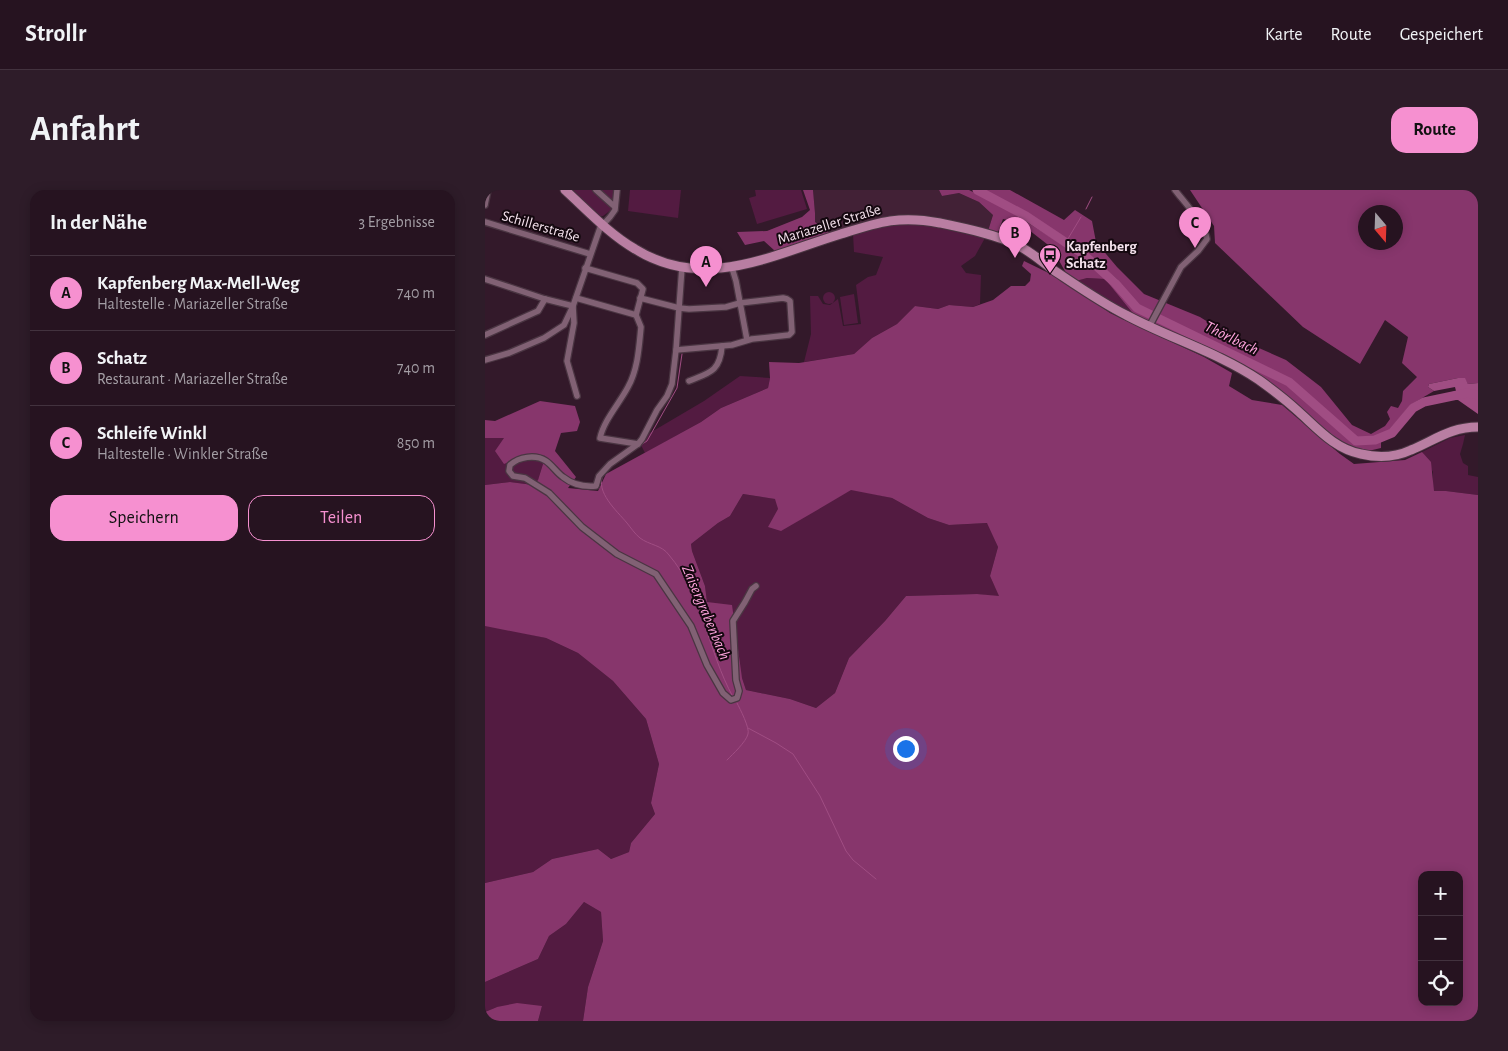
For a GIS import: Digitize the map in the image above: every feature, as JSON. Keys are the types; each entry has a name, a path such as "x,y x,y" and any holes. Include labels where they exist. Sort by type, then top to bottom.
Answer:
{"main road":[{"name":"Mariazeller Straße","path":"565,190 603,225 641,253 661,262 682,267 732,268 877,222 900,219 930,221 990,236 1019,246 1109,306 1214,356 1257,379 1293,406 1329,439 1357,454 1378,456 1399,454 1454,430 1478,427"}],"street":[{"name":"Schillerstraße","path":"485,205 488,190"},
{"path":"596,190 615,207"},
{"path":"485,360 509,353 544,338 564,325 576,298 599,228 613,213 617,190"},
{"path":"1149,325 1181,267 1198,251 1207,239 1200,224 1175,190"},
{"name":"Schillerstraße","path":"485,222 590,254"},
{"path":"682,267 672,384 667,396 638,444 610,464 599,476 596,486 583,487 563,478 546,461 538,458 521,458 510,465 509,471 513,476 525,478 549,492 582,527 617,554 656,574 691,626 707,665 723,693 731,700 737,698 739,691 736,680 733,621 752,589 756,586"},
{"path":"585,268 637,283 643,289 636,315 641,327 636,368 629,386 607,422 600,438 638,444"},
{"path":"732,268 747,340"},
{"path":"485,279 545,299 573,306"},
{"path":"576,298 636,315"},
{"path":"640,298 679,308 710,309 783,298 789,301 792,332 788,336 747,340 722,346 676,350"},
{"path":"485,335 538,311 545,299"},
{"path":"573,306 574,323 567,361 577,396"},
{"path":"689,381 711,372 715,368 722,346"}],"shaded area":[{"path":"573,190 616,190 611,210 603,216 599,216"},
{"path":"630,190 681,190 678,218 628,211"},
{"path":"755,190 801,190 807,209 757,224 749,198 756,196"},
{"path":"803,190 813,190 815,222 830,233 775,251 764,241 745,245 737,232 767,231 802,217 810,210"},
{"path":"813,190 939,190 942,196 959,193 979,202 993,215 988,231 952,223 830,233 815,222"},
{"path":"939,190 969,190 1003,207 1071,250 1105,276 1136,309 1279,380 1301,393 1352,442 1364,444 1381,440 1381,448 1364,452 1345,446 1328,434 1293,402 1135,316 1105,279 1087,278 1076,281 1066,273 1052,248 1020,223 1003,219 997,235 988,231 993,215 979,202 959,193 942,196"},
{"path":"983,190 1010,190 1064,220 1075,210 1092,221 1096,242 1117,267 1144,294 1200,317 1227,334 1286,360 1321,387 1352,425 1371,434 1385,426 1390,419 1387,412 1391,406 1398,408 1402,401 1403,391 1417,377 1402,363 1408,337 1385,320 1360,364 1303,327 1215,243 1214,226 1190,190 1478,190 1478,383 1468,384 1464,378 1458,378 1429,384 1428,387 1434,391 1410,405 1389,430 1375,437 1358,439 1296,384 1276,372 1137,305 1117,279 1084,251 1007,202"},
{"path":"888,224 921,224 985,238 975,256 961,266 966,273 981,275 980,304 973,307 949,305 938,309 915,306 897,324 872,338 854,354 804,362 811,334 810,296 818,296 823,304 830,305 838,299 843,326 861,324 856,285 868,277 876,275 883,257 854,252 853,234"},
{"path":"1024,261 1061,279 1110,313 1204,357 1232,373 1229,386 1252,400 1282,405 1354,464 1405,460 1422,452 1431,462 1434,491 1478,495 1478,1021 583,1021 588,987 603,941 601,912 584,902 566,924 549,936 538,959 485,982 485,883 533,872 552,859 598,849 611,859 629,852 631,843 655,814 651,803 659,764 646,719 613,681 578,653 546,638 485,626 485,485 510,482 533,485 538,480 543,464 539,457 524,456 504,464 495,451 504,438 485,438 485,420 495,421 540,401 575,406 580,422 577,431 561,433 555,451 576,477 568,488 598,491 606,474 701,422 721,408 768,388 770,378 769,362 799,363 854,354 872,338 897,324 915,306 938,309 949,305 973,307 993,300 1011,286 1025,286 1030,281 1031,274 1022,266","holes":["851,490 892,498 928,518 949,525 987,523 998,547 990,576 999,596 977,594 906,596 849,658 835,693 816,708 790,699 746,690 742,678 732,605 707,602 705,586 691,544 730,516 743,494 775,499 778,509 768,527 781,531"]},
{"path":"1087,278 1105,279 1135,316 1115,307 1076,281"},
{"path":"829,292 835,298 829,304 823,298"},
{"path":"854,294 858,323 844,325 840,297"},
{"path":"740,376 770,378 768,388 721,408 701,422 645,453 641,445 648,434 704,401"},
{"path":"1465,378 1468,384 1478,383 1478,414 1458,400 1454,400 1452,392 1456,391 1455,387 1434,391 1428,387 1429,384"},
{"path":"1465,435 1460,454 1463,463 1468,466 1468,475 1478,477 1478,495 1433,491 1433,472 1422,452 1450,438"},
{"path":"485,438 505,438 524,456 539,456 543,464 538,480 533,485 510,482 485,485"},
{"path":"851,489 892,498 928,518 949,525 988,523 998,547 990,576 1000,597 977,594 906,596 849,658 835,693 816,708 790,699 746,690 707,602 705,586 691,544 730,516 743,494 776,499 778,509 819,509"},
{"path":"488,625 546,638 578,653 613,681 646,719 659,764 651,803 655,814 631,843 629,852 611,859 598,849 552,859 533,872 485,883 485,626"},
{"path":"584,902 601,912 603,941 588,987 583,1021 538,1021 542,1006 497,1007 485,1012 485,982 538,959 549,936 566,924"},
{"path":"517,1003 542,1006 538,1021 485,1021 485,1012 497,1007"}],"waterway":[{"name":"Thörlbach","path":"977,190 1026,216 1083,254 1115,283 1137,308 1289,382 1356,441 1375,440 1392,433 1413,408 1424,402 1467,393 1478,395"},
{"path":"1086,209 1092,197"},
{"path":"1066,242 1081,217"},
{"name":"Zaisergrabenbach","path":"639,446 647,441 677,388 682,354"},
{"name":"Zaisergrabenbach","path":"611,467 632,452"},
{"name":"Zaisergrabenbach","path":"603,475 601,481 602,488 608,501 638,536 666,552 690,588 724,680 733,697"},
{"name":"Zaisergrabenbach","path":"727,760 742,744 748,734 746,723 737,703"},
{"path":"748,728 793,754 820,796 846,851 853,860 876,879"}],"place":[{"name":"Schleife Winkl","path":"1195,248"},
{"name":"Schatz","path":"1015,258"},
{"name":"Kapfenberg Schatz","path":"1050,274"},
{"name":"Kapfenberg Max-Mell-Weg","path":"706,287"}]}
